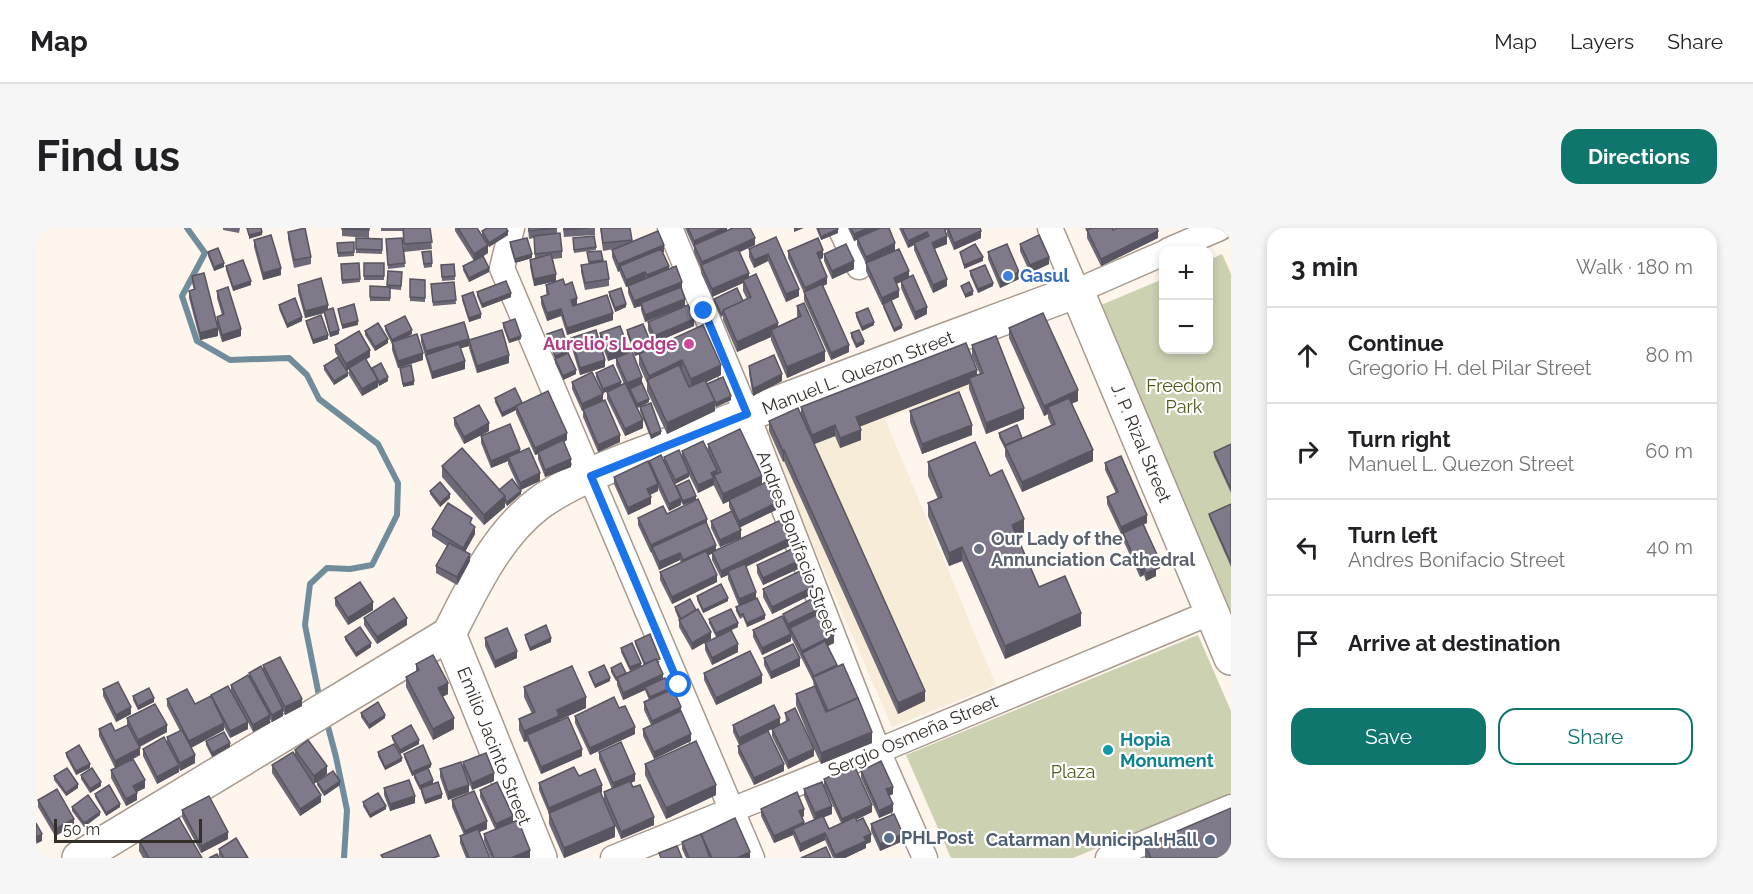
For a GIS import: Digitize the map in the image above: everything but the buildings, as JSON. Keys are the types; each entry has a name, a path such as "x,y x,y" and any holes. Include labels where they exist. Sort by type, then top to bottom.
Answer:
{"main road":[{"name":"Manuel L. Quezon Street","path":"449,634 477,579 513,528 537,505 562,489 747,414 1077,291"},
{"name":"J. P. Rizal Street","path":"1077,291 1231,658"},
{"path":"79,858 449,634"},
{"name":"Emilio Jacinto Street","path":"449,634 540,858"}],"street":[{"path":"512,228 502,268 752,858"},
{"name":"Andres Bonifacio Street","path":"670,228 747,414 878,750 925,858"},
{"path":"840,228 859,267"},
{"name":"J. P. Rizal Street","path":"1050,228 1077,291"},
{"path":"1178,246 1220,228"},
{"name":"Manuel L. Quezon Street","path":"1077,291 1159,255"},
{"name":"Sergio Osmeña Street","path":"613,858 1212,612"},
{"path":"1115,857 1231,807"}],"shaded area":[{"path":"969,346 982,383 885,419 996,685 892,727 763,430"}],"green space":[{"name":"Freedom Park","path":"1222,254 1231,274 1231,622 1094,308 1159,281 1159,354 1213,354 1213,258"},
{"name":"Plaza","path":"1198,635 1231,711 1231,793 1073,858 951,858 906,755"}],"waterway":[{"path":"187,228 205,253 182,296 197,341 230,360 289,358 307,375 319,399 378,444 398,483 397,515 372,565 350,569 327,568 310,584 305,625 320,701"},
{"path":"326,719 347,810 344,858"}],"place":[{"name":"Gasul","path":"1008,276"},
{"name":"Aurelio's Lodge","path":"689,344"},
{"name":"Our Lady of the Annunciation Cathedral","path":"979,549"},
{"name":"Hopia Monument","path":"1108,750"},
{"name":"PHLPost","path":"889,838"},
{"name":"Catarman Municipal Hall","path":"1210,840"}],"route":[{"path":"679,685 591,476 747,414 704,311"}]}
